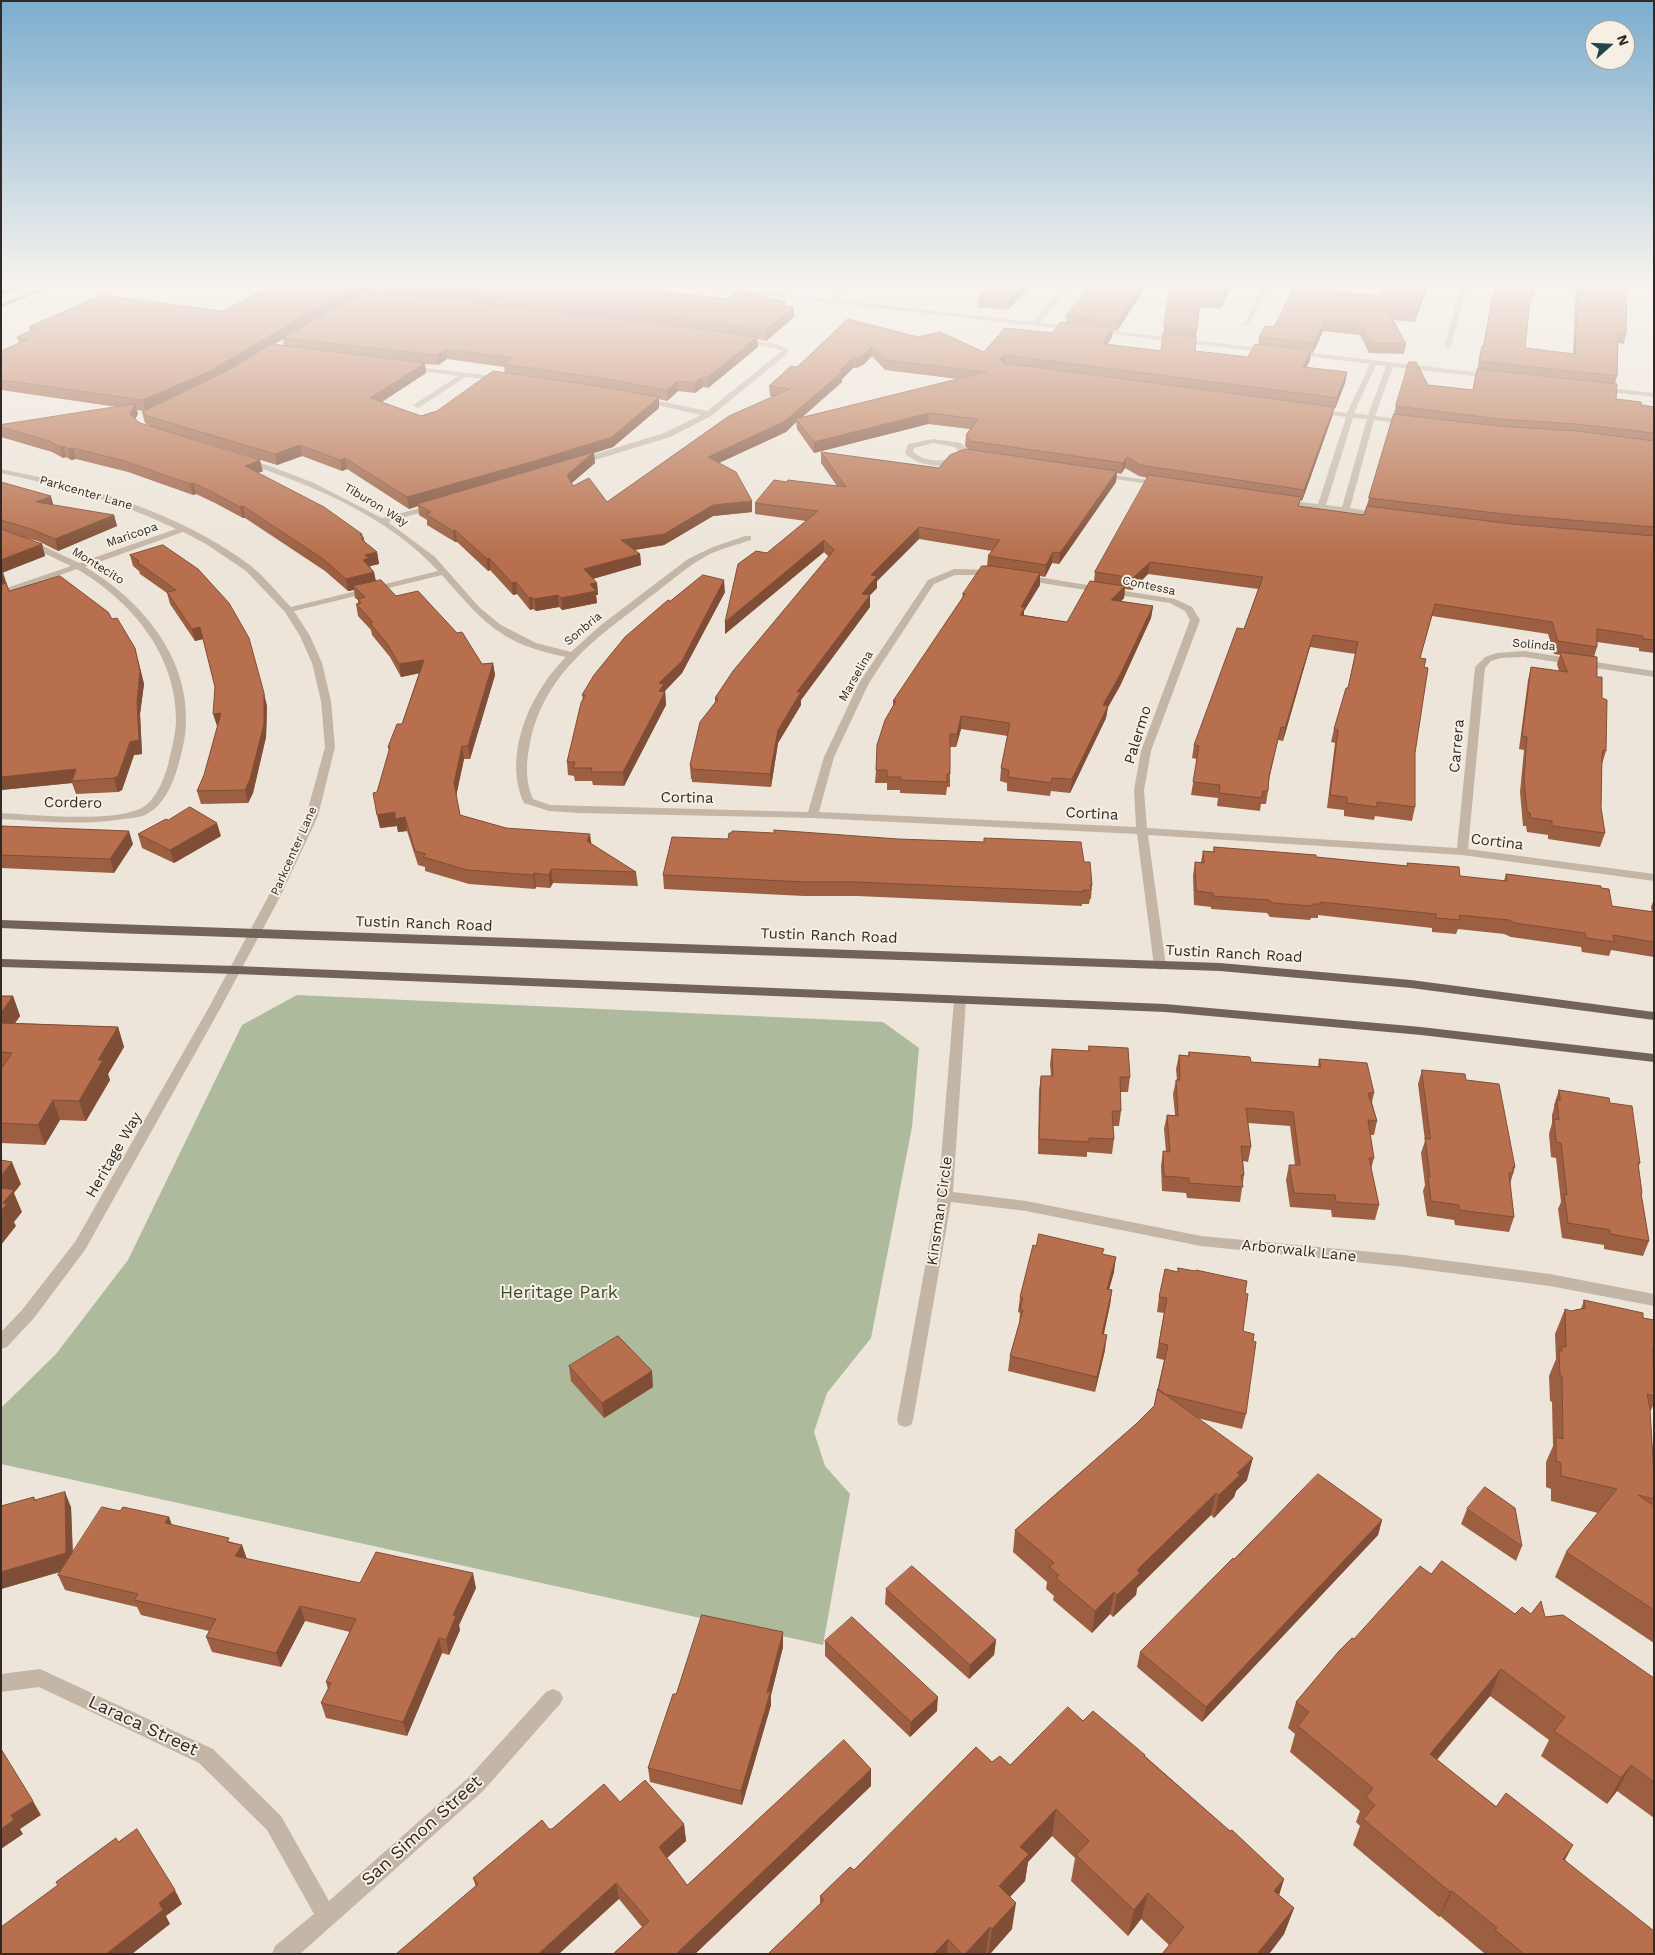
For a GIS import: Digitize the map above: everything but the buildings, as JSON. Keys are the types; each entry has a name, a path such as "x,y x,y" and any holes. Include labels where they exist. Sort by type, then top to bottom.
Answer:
{"main road":[{"name":"Tustin Ranch Road","path":"1,924 254,935 761,950 1263,970 1381,980 1581,1004 1654,1016"},
{"path":"1,963 236,970 1165,1008 1421,1031 1654,1058"}],"street":[{"path":"451,373 511,380"},
{"path":"572,465 667,435 708,414 760,373"},
{"path":"1321,508 1350,415 1369,373"},
{"path":"1345,511 1371,418 1387,373"},
{"path":"1467,373 1498,377"},
{"path":"418,406 464,375"},
{"path":"1595,388 1654,395"},
{"path":"630,397 708,414"},
{"path":"1310,410 1419,424"},
{"path":"964,455 965,452 958,445 942,441 916,444 908,450 918,460 935,462 953,461 964,455 973,457"},
{"name":"Tiburon Way","path":"234,457 269,468 329,492 382,521 416,545 445,572 479,611 501,629 530,645 571,655"},
{"name":"Parkcenter Lane","path":"1,471 68,485 108,497 166,519 209,542 249,569 267,586 290,610 305,636 317,663 326,701 330,747 312,816 236,970"},
{"path":"1087,473 1173,486"},
{"path":"1271,500 1393,517"},
{"path":"382,521 443,503"},
{"name":"Maricopa","path":"1,593 185,529"},
{"name":"Montecito","path":"1,534 17,538 79,566 117,591 135,608 158,639 168,659 175,680 181,719 176,754 165,791 144,812"},
{"name":"Sonbria","path":"528,801 521,786 525,735 542,693 571,655 591,637 699,556 748,538"},
{"path":"290,610 445,572"},
{"name":"Marselina","path":"813,815 829,757 864,683 931,582 954,572 999,574"},
{"name":"Contessa","path":"1018,577 1148,596 1172,601 1190,609"},
{"name":"Palermo","path":"1160,966 1142,831 1139,790 1146,751 1191,634 1194,620 1190,609"},
{"name":"Solinda","path":"1500,655 1524,654 1654,674"},
{"name":"Carrera","path":"1462,852 1480,667 1488,659 1500,655"},
{"name":"Cortina","path":"528,801 549,808 579,810 813,815 1142,831 1462,852 1654,878"},
{"name":"Cordero","path":"1,816 105,820 144,812"},
{"name":"Heritage Way","path":"1,1343 28,1314 80,1246 144,1136 236,970"},
{"name":"Kinsman Circle","path":"905,1420 945,1196 960,1000"},
{"name":"Arborwalk Lane","path":"945,1196 1026,1206 1201,1241 1404,1261 1550,1280 1654,1300"},
{"name":"Laraca Street","path":"1,1682 40,1678 206,1756 274,1823 327,1917"},
{"name":"San Simon Street","path":"283,1954 476,1784 553,1698"}],"green space":[{"name":"Heritage Park","path":"297,995 883,1022 919,1048 912,1127 871,1338 827,1393 814,1432 825,1466 850,1494 823,1645 1,1464 1,1408 56,1354 128,1260 242,1025"}]}
